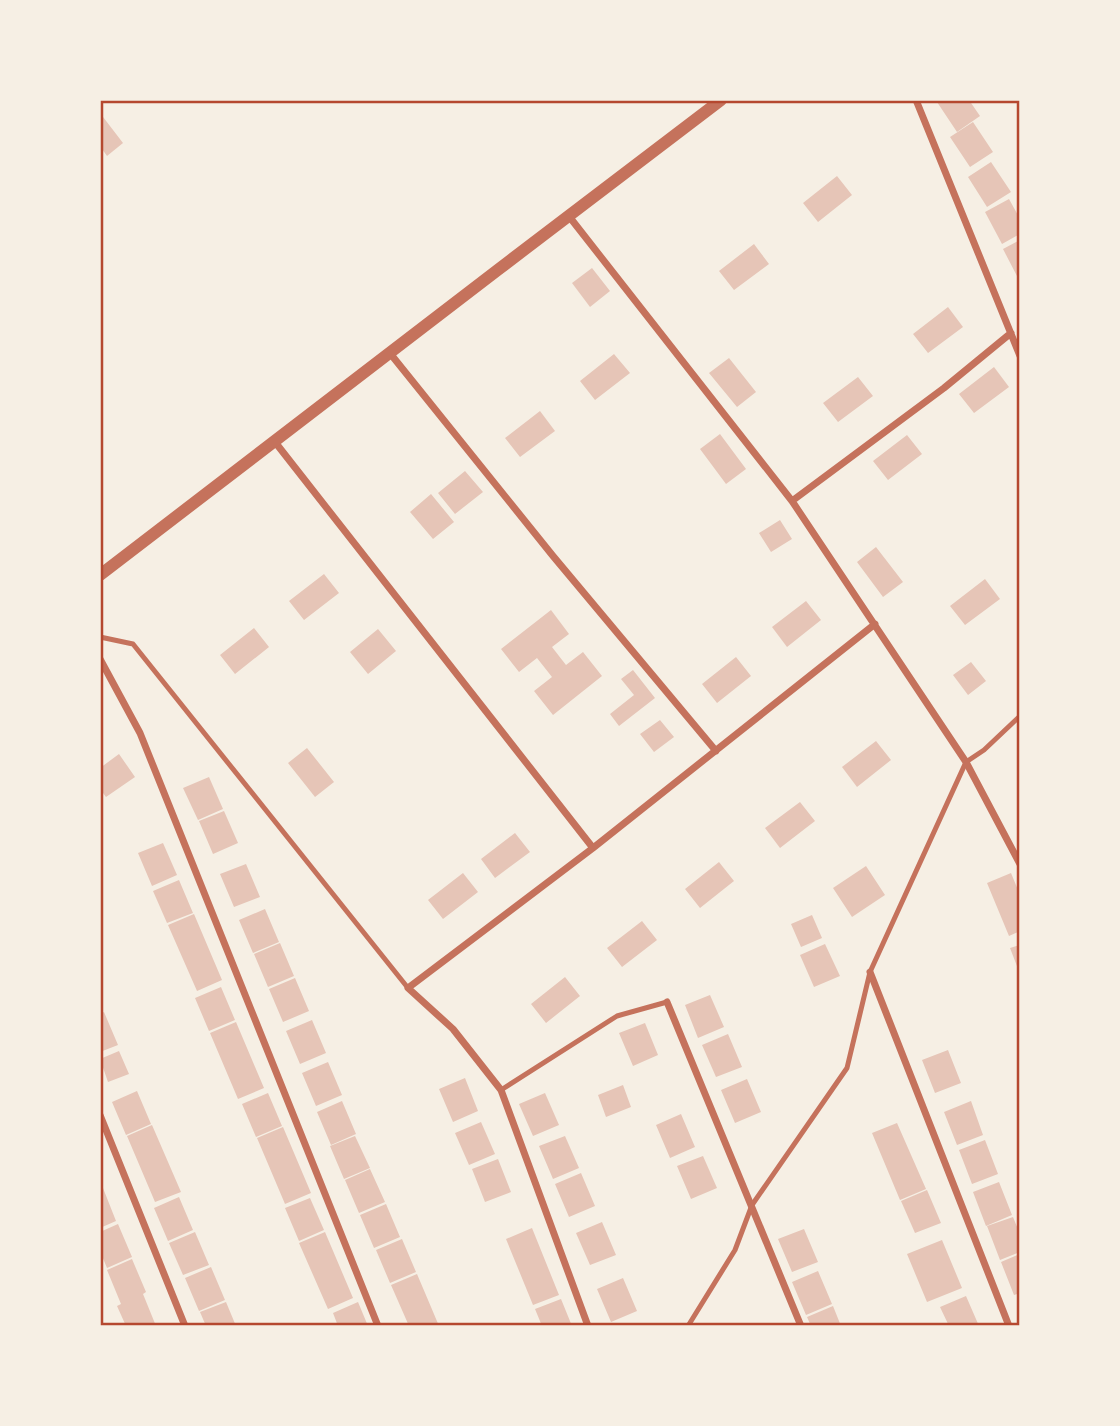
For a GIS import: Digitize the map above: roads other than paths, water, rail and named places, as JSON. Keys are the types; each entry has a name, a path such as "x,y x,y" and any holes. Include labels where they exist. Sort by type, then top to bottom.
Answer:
{"street":[{"path":"100,575 721,100"},
{"path":"916,100 1020,356"},
{"path":"568,215 793,502 966,762 1020,864"},
{"path":"793,502 944,388 1011,333"},
{"path":"389,352 553,556 716,751"},
{"path":"275,442 593,848"},
{"path":"588,1326 501,1090 453,1029 408,988 593,848 875,624"},
{"path":"100,659 141,733 378,1326"},
{"path":"870,972 1009,1326"},
{"path":"667,1002 801,1326"},
{"path":"100,1115 185,1326"}],"lane":[{"path":"100,637 133,643 408,988"},
{"path":"688,1326 735,1250 752,1205 847,1068 870,972 966,762 984,750 1020,716"},
{"path":"501,1090 617,1016 667,1002"}]}
